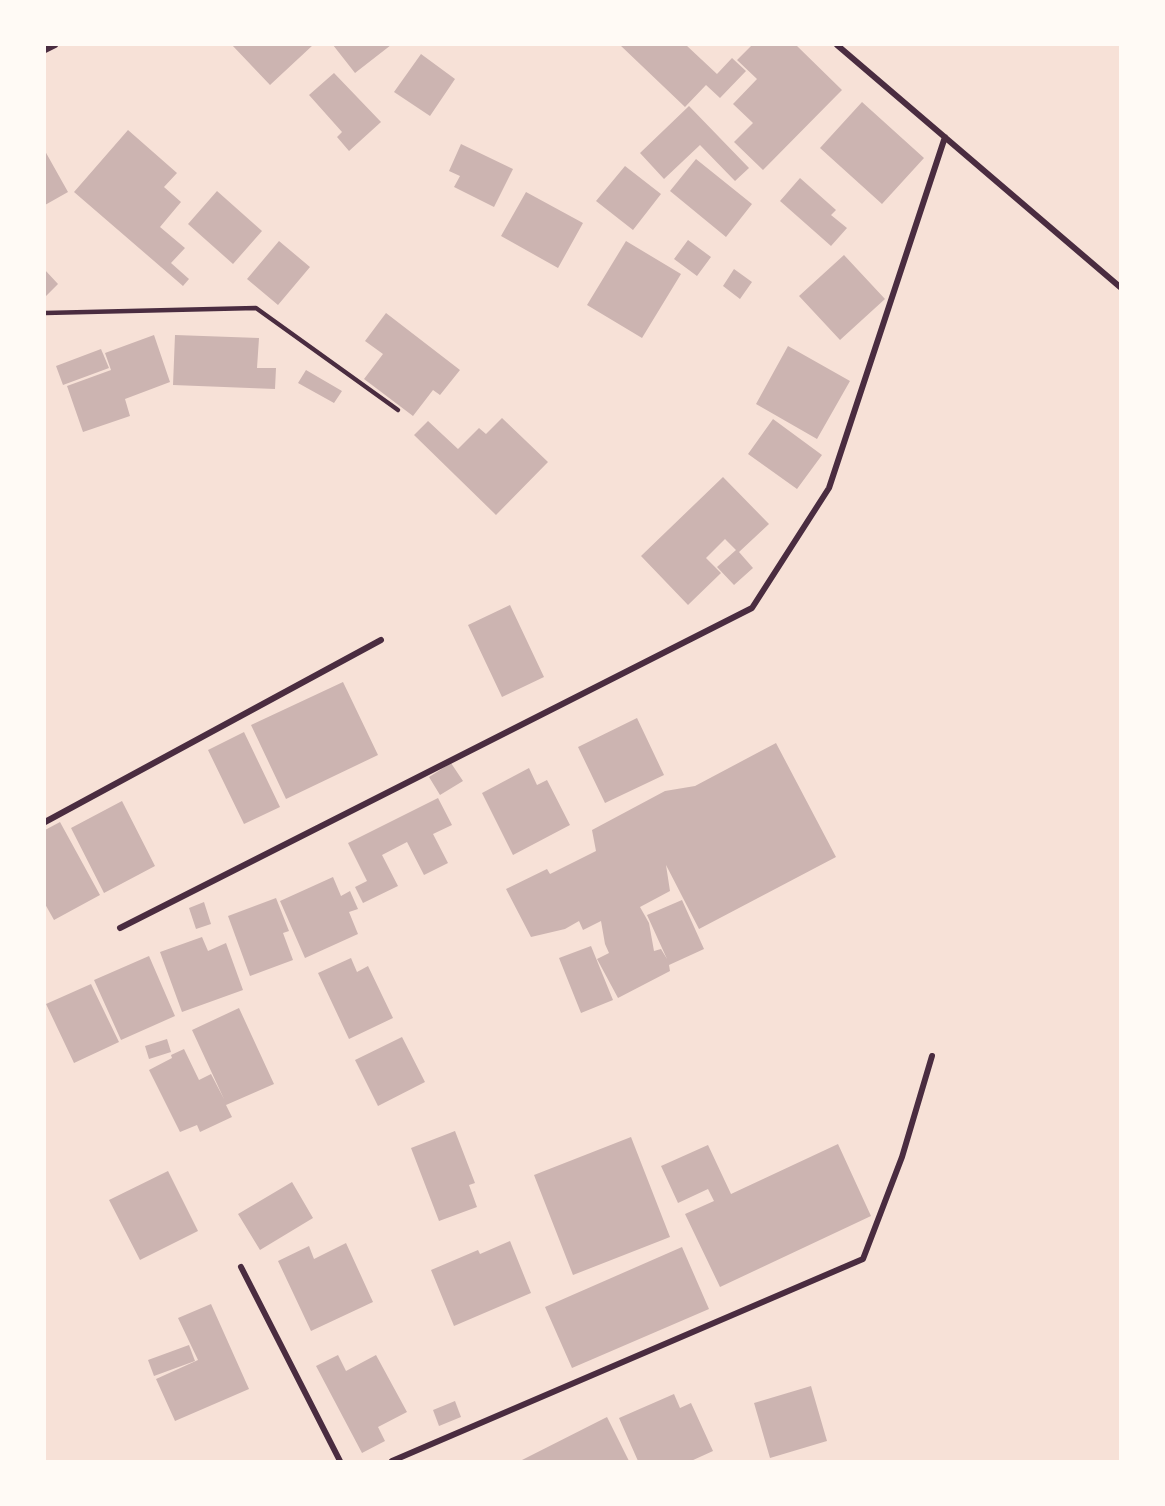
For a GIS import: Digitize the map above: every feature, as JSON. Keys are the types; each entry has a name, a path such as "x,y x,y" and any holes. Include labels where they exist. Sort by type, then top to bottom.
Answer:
{"street":[{"path":"45,50 55,45"},
{"path":"837,45 1120,286"},
{"path":"120,928 752,608 829,488 945,137"},
{"path":"45,822 381,640"},
{"path":"392,1461 863,1259 902,1157 932,1056"},
{"path":"240,1268 340,1461"}],"lane":[{"path":"45,313 256,308 398,410"}],"building":[{"path":"232,45 313,45 270,85"},
{"path":"333,45 391,45 355,73"},
{"path":"620,45 686,45 717,74 732,58 746,71 720,98 706,85 685,107"},
{"path":"752,45 796,45 842,90 763,170 734,142 753,123 733,104 757,79 737,60"},
{"path":"421,54 455,79 430,116 394,92"},
{"path":"334,73 381,122 349,151 337,137 342,132 309,95"},
{"path":"862,102 924,158 882,204 820,148"},
{"path":"689,106 749,168 735,181 700,145 664,179 640,153"},
{"path":"128,130 177,173 164,187 181,202 160,227 185,248 171,263 189,279 183,286 74,192"},
{"path":"461,144 513,169 494,207 454,187 460,176 449,171"},
{"path":"45,151 68,192 45,205"},
{"path":"696,159 752,204 726,237 670,191"},
{"path":"625,166 661,194 633,230 596,201"},
{"path":"800,178 836,210 831,215 847,228 831,246 780,201"},
{"path":"217,191 262,231 233,264 188,224"},
{"path":"526,192 583,223 558,268 501,236"},
{"path":"688,240 711,257 697,276 674,259"},
{"path":"279,241 310,267 278,305 247,279"},
{"path":"626,241 681,274 642,338 587,305"},
{"path":"844,255 885,299 840,340 799,296"},
{"path":"734,269 752,282 740,299 723,286"},
{"path":"45,270 58,284 45,297"},
{"path":"386,313 460,370 440,395 433,390 413,416 364,379 383,354 365,341"},
{"path":"154,335 170,382 125,399 130,416 83,432 67,386 111,370 105,353"},
{"path":"175,335 259,338 257,368 276,368 275,389 173,385"},
{"path":"788,346 850,381 817,439 756,404"},
{"path":"101,349 109,368 63,385 56,366"},
{"path":"306,370 342,391 334,403 298,383"},
{"path":"502,418 548,462 496,515 414,435 428,421 458,449 479,428 486,434"},
{"path":"773,419 822,455 797,489 748,454"},
{"path":"723,477 769,524 739,552 753,568 734,585 717,567 736,550 725,539 706,558 721,573 688,605 641,556"},
{"path":"510,605 544,677 502,697 468,625"},
{"path":"343,682 378,755 286,799 251,725"},
{"path":"637,718 664,775 605,803 578,747"},
{"path":"244,732 280,807 244,824 208,750"},
{"path":"776,743 836,857 699,929 666,865 670,891 640,907 649,923 654,951 661,949 667,959 647,915 682,900 704,949 669,965 670,971 618,998 597,959 609,953 601,921 583,930 579,921 565,929 531,937 506,889 547,869 550,874 596,851 592,830 665,791 695,786"},
{"path":"451,763 463,781 440,795 429,777"},
{"path":"529,768 537,785 547,780 570,825 513,855 482,793"},
{"path":"438,798 452,825 433,834 448,863 424,875 407,842 382,855 398,886 363,903 355,887 367,881 348,843"},
{"path":"122,801 155,866 104,893 71,828"},
{"path":"60,822 100,895 54,920 45,904 45,830"},
{"path":"333,877 341,896 350,891 358,909 349,912 358,934 305,958 280,901"},
{"path":"276,898 289,931 283,933 293,960 250,976 228,916"},
{"path":"204,902 211,924 196,929 189,908"},
{"path":"202,937 208,951 226,943 243,990 182,1012 160,952"},
{"path":"591,946 613,1000 581,1013 559,958"},
{"path":"149,956 175,1016 121,1040 94,980"},
{"path":"351,958 357,972 368,966 393,1018 349,1039 318,973"},
{"path":"91,984 119,1042 74,1063 46,1004"},
{"path":"239,1008 274,1084 226,1105 232,1117 200,1132 197,1125 180,1132 149,1070 184,1049 199,1080 211,1074 224,1099 192,1030"},
{"path":"402,1037 425,1082 378,1106 355,1060"},
{"path":"167,1039 171,1052 149,1059 145,1046"},
{"path":"455,1131 475,1183 469,1185 477,1207 439,1221 411,1148"},
{"path":"631,1137 670,1237 573,1275 534,1175"},
{"path":"838,1144 871,1216 720,1287 685,1214 714,1201 708,1189 678,1203 661,1166 708,1145 731,1194"},
{"path":"168,1171 198,1231 140,1260 109,1200"},
{"path":"292,1182 313,1218 260,1250 238,1214"},
{"path":"510,1241 531,1293 454,1326 431,1270 478,1250 480,1254"},
{"path":"346,1243 373,1302 311,1331 278,1261 309,1246 314,1259"},
{"path":"682,1247 709,1309 572,1368 545,1307"},
{"path":"211,1304 249,1389 175,1421 156,1379 198,1360 178,1318"},
{"path":"189,1345 195,1361 154,1376 148,1360"},
{"path":"338,1355 346,1371 376,1355 407,1412 378,1427 385,1441 362,1453 316,1366"},
{"path":"811,1386 827,1441 770,1458 754,1403"},
{"path":"674,1394 680,1408 691,1403 713,1451 691,1461 638,1461 619,1418"},
{"path":"455,1401 461,1417 439,1426 433,1410"},
{"path":"607,1417 629,1461 520,1461"}]}
